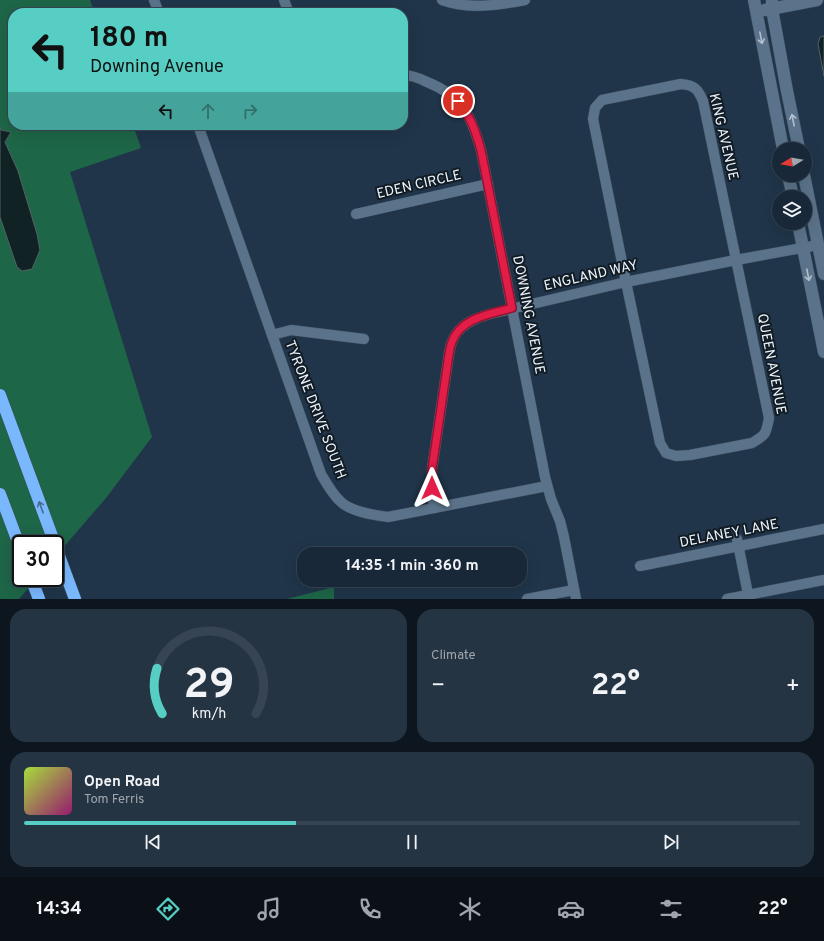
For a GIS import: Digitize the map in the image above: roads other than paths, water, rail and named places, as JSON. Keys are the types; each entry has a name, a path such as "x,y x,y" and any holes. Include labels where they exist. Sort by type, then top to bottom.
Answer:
{"highway":[{"path":"0,395 52,535"},
{"path":"0,494 15,535"},
{"path":"64,569 75,599"},
{"path":"34,587 39,599"}],"street":[{"path":"442,0 471,6 493,5 525,0"},
{"path":"782,142 755,6 817,0"},
{"path":"772,4 798,142"},
{"name":"DOWNING AVENUE","path":"408,75 419,78 450,94 458,101 476,130 488,184 547,486 560,521 575,594"},
{"name":"KING AVENUE","path":"626,282 593,119 595,108 602,100 681,84 689,84 699,92 703,101 736,260"},
{"name":"TYRONE DRIVE SOUTH","path":"200,130 321,474 331,491 341,503 352,508 388,517 547,486"},
{"path":"805,182 824,274"},
{"name":"EDEN CIRCLE","path":"356,214 488,184"},
{"path":"799,230 824,352"},
{"name":"ENGLAND WAY","path":"434,508 432,469 449,354 452,341 457,332 469,321 512,308 626,282 818,245"},
{"name":"QUEEN AVENUE","path":"626,282 660,443 666,452 676,456 690,455 752,443 761,438 767,431 769,418 736,260"},
{"path":"272,335 291,330 364,339"},
{"name":"DELANEY LANE","path":"640,566 737,542 824,529"},
{"path":"737,542 748,597"},
{"path":"726,599 748,597 824,580"},
{"path":"527,599 575,594"}]}
